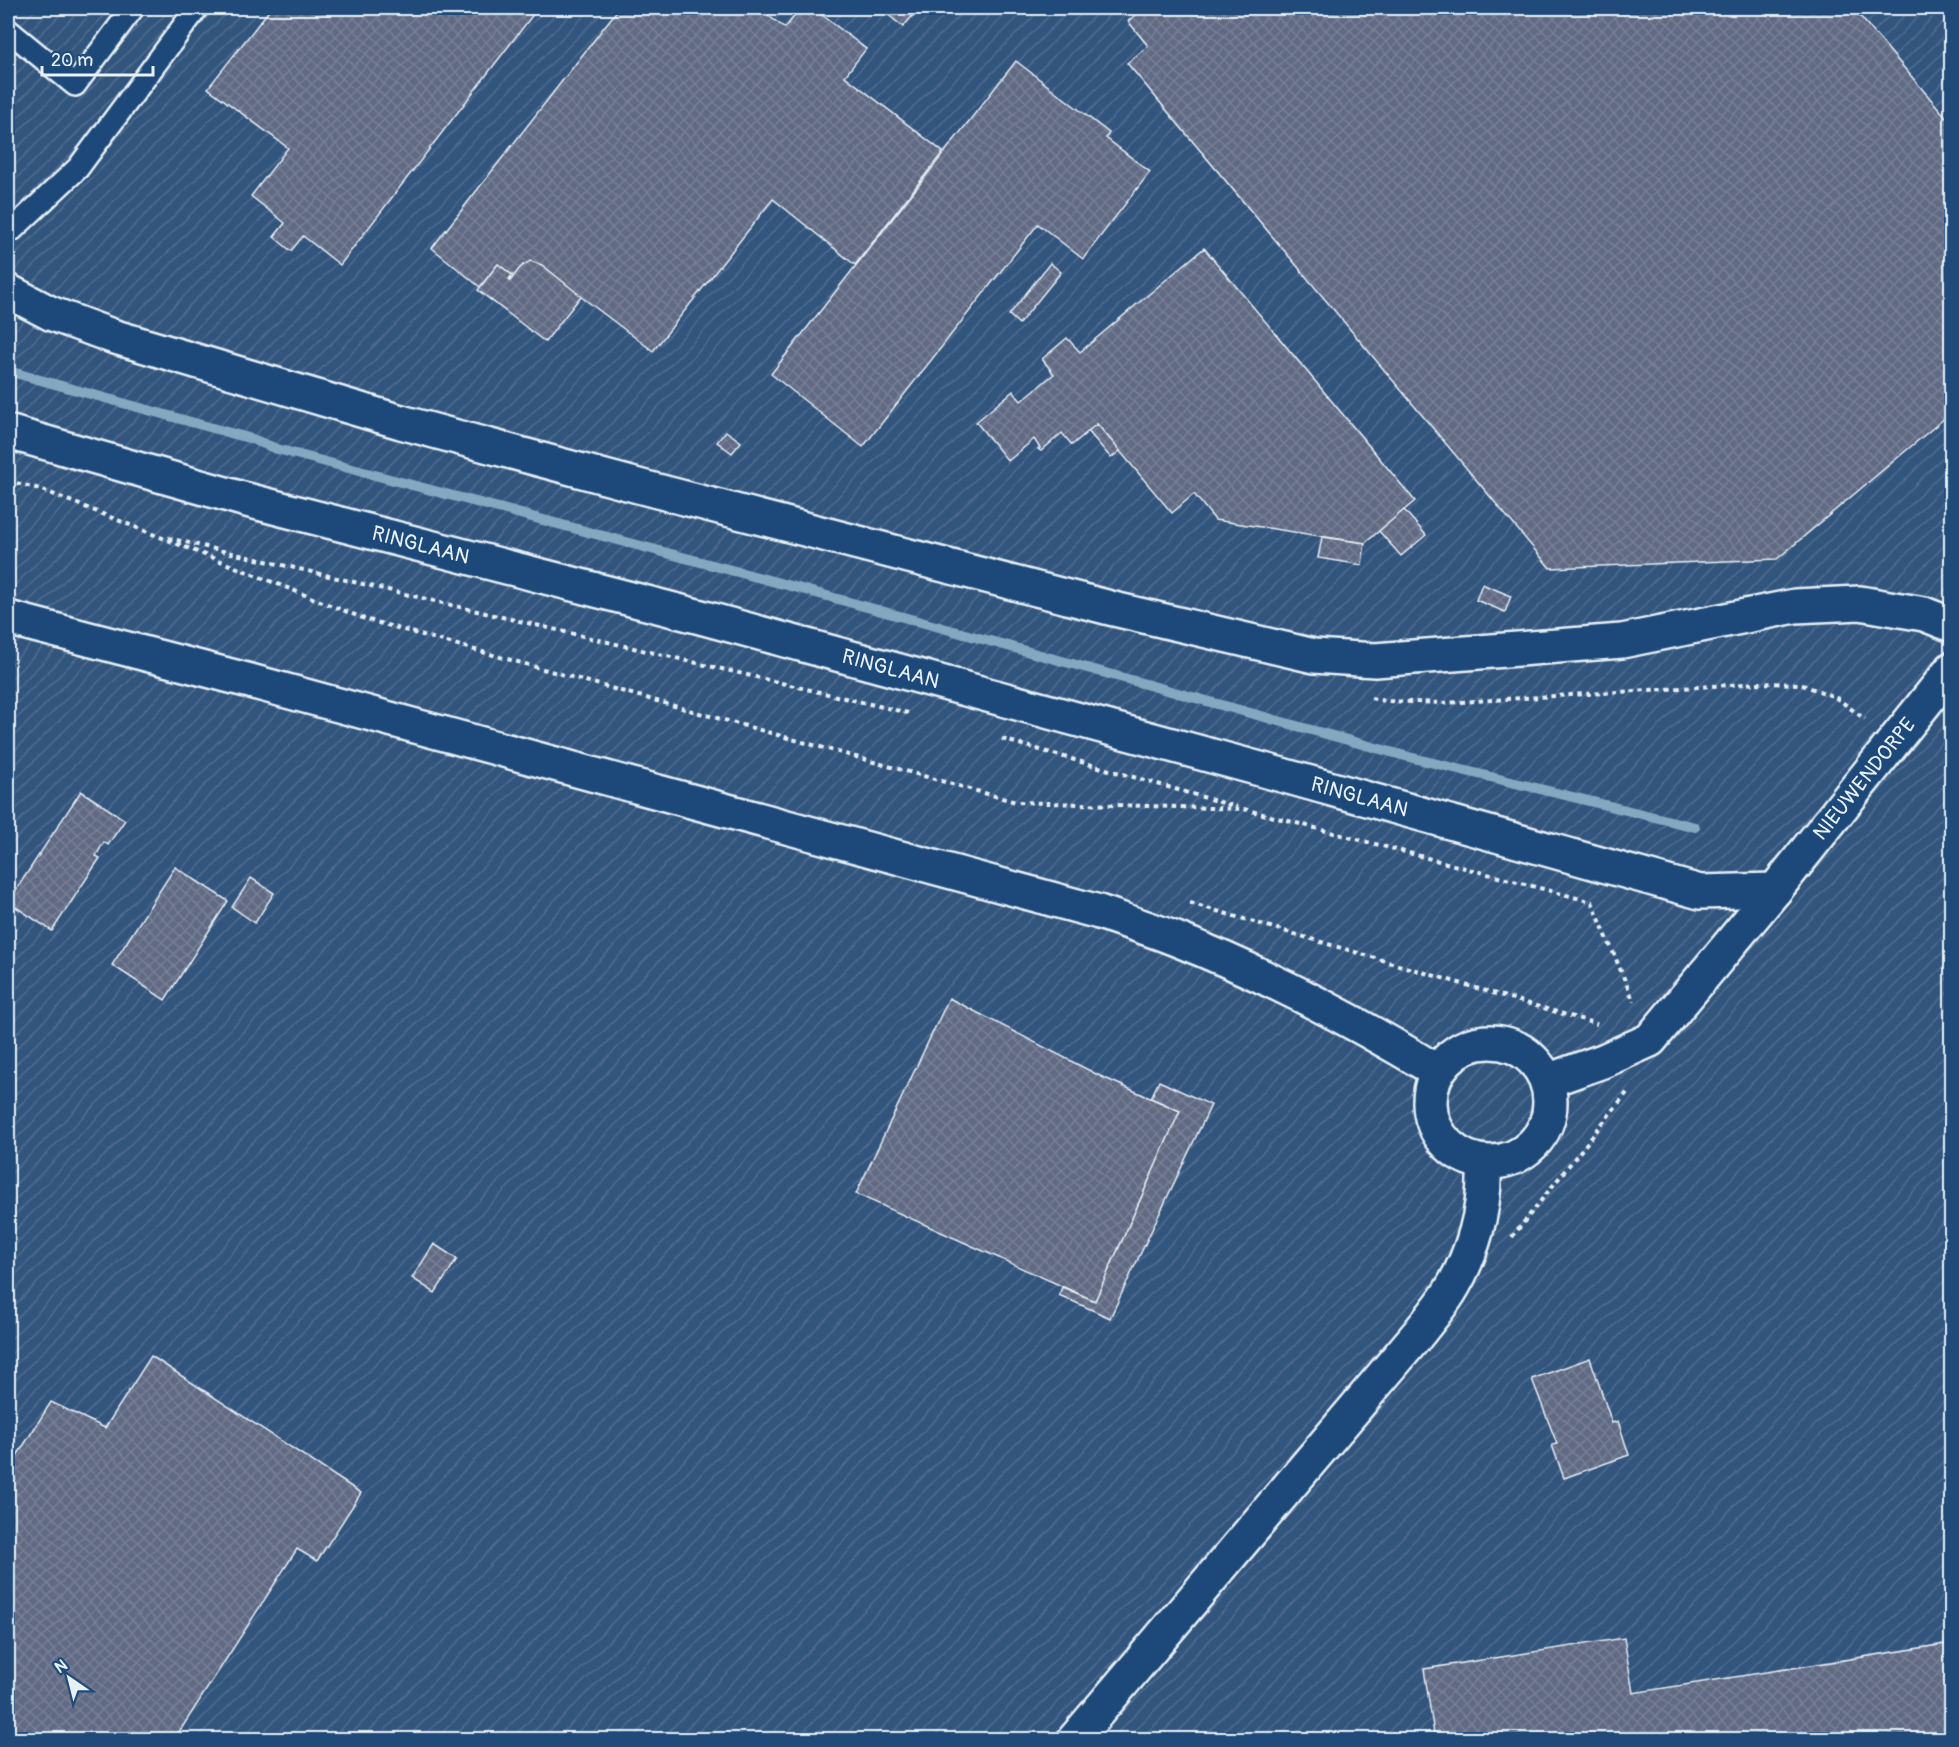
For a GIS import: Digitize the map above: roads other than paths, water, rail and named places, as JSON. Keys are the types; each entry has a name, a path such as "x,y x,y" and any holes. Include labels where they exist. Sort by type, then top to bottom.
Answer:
{"street":[{"path":"8,291 50,313 112,336 402,422 642,488 1114,609 1314,656 1375,660 1622,640 1795,606 1860,603 1924,614 1952,625"},
{"name":"RINGLAAN","path":"8,432 243,499 697,616 1700,892 1775,890"},
{"path":"8,618 250,681 1099,912 1177,940 1253,973 1387,1040 1437,1071"},
{"name":"NIEUWENDORPE","path":"1547,1081 1603,1061 1650,1040 1775,890 1952,669"},
{"path":"1480,1042 1506,1044 1530,1056 1547,1081 1551,1102 1544,1130 1519,1156 1484,1164 1454,1152 1434,1128 1429,1102 1437,1071 1454,1053 1480,1042"},
{"path":"1074,1740 1410,1343 1449,1293 1471,1251 1485,1188 1484,1164"}],"lane":[{"path":"8,30 75,85 133,8"},
{"path":"8,227 12,230 78,168 197,8"}],"waterway":[{"path":"8,371 252,439 277,449 798,588 1409,757 1695,827"}]}
